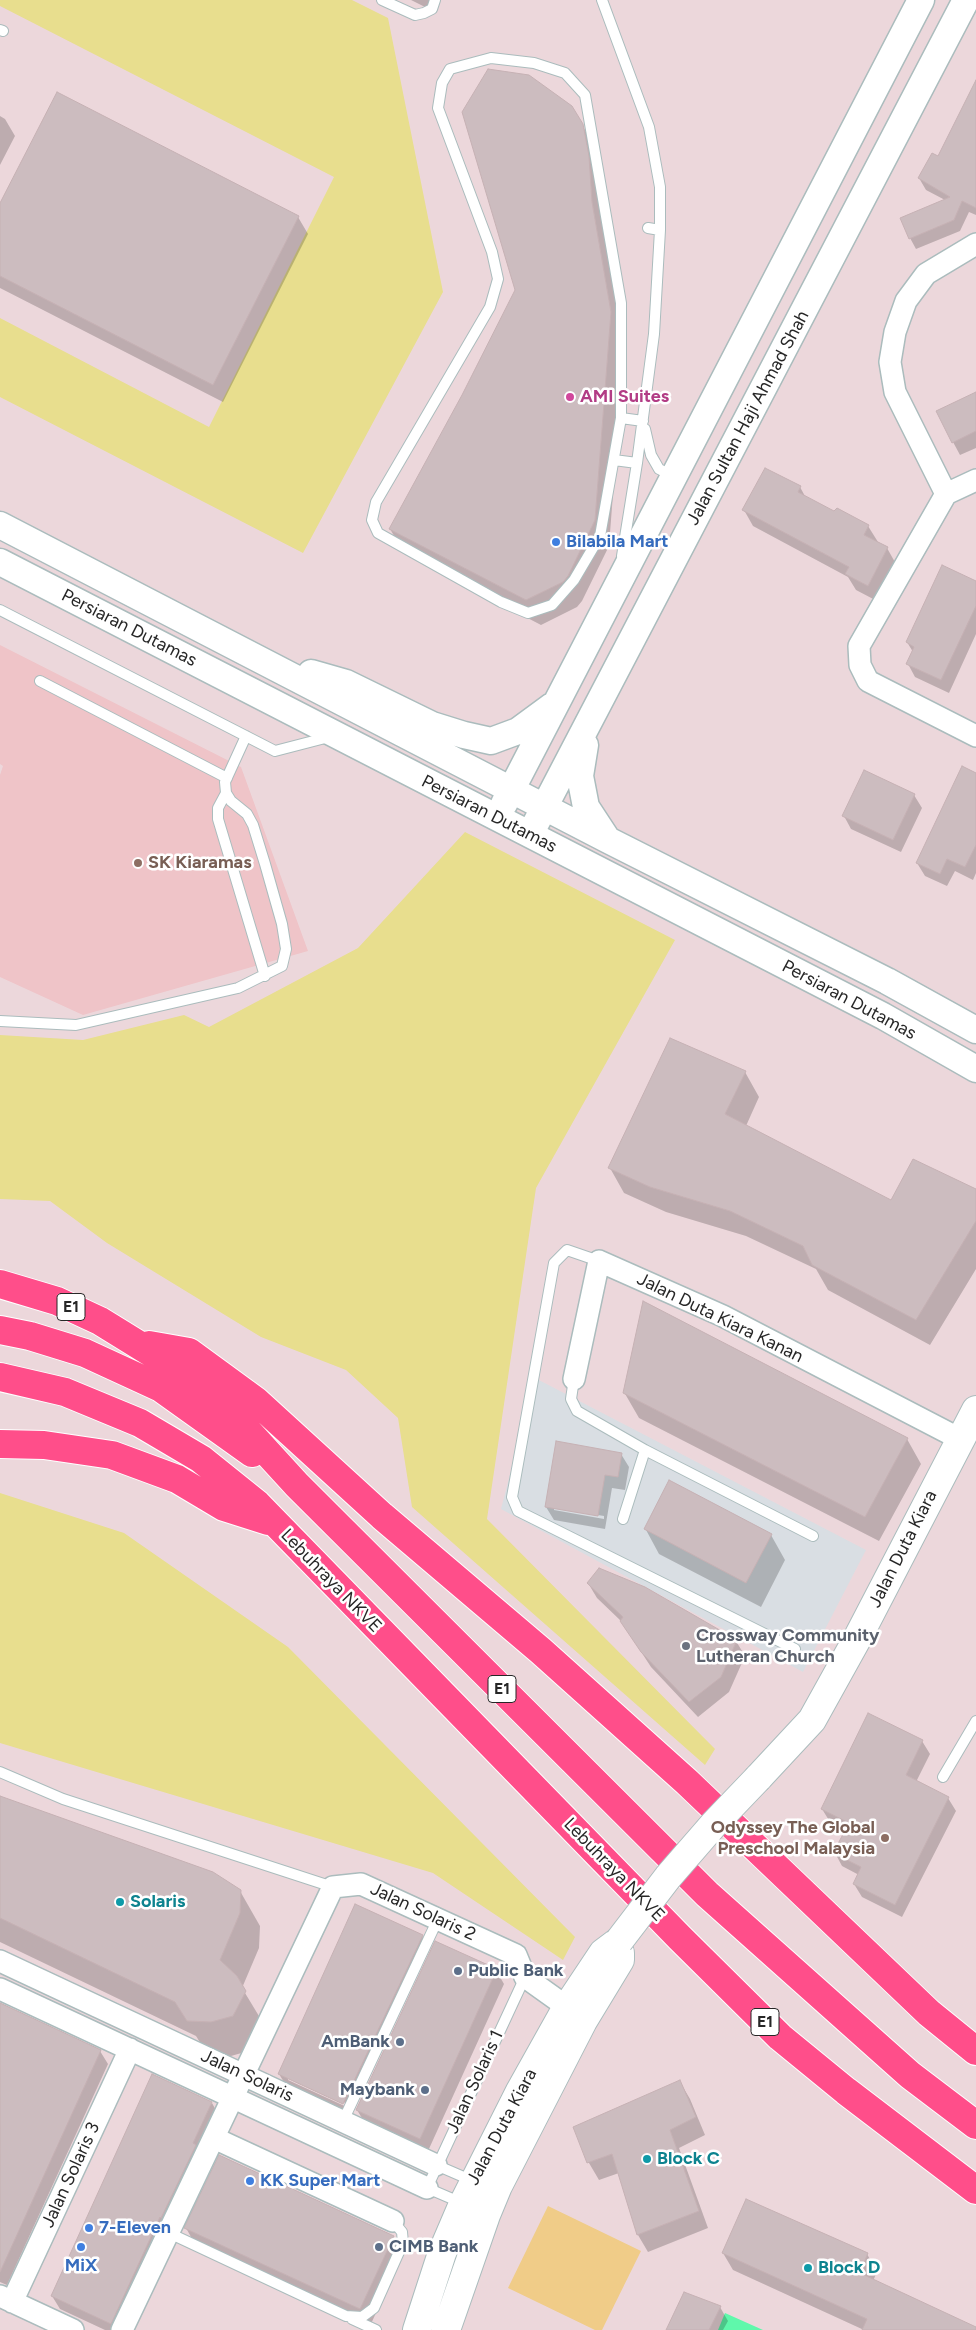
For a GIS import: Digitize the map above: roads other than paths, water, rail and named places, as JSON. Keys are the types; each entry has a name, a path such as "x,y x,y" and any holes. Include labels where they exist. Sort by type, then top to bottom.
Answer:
{"highway":[{"name":"E1","path":"0,1284 57,1301 100,1321 181,1371 233,1415 297,1485 707,1894 910,2075 976,2125"},
{"path":"0,1330 30,1336 85,1353 161,1388 297,1485"},
{"path":"136,1343 189,1352 256,1401 382,1516 541,1651 687,1782 929,2013 976,2051"},
{"name":"Lebuhraya NKVE","path":"0,1377 65,1392 140,1423 201,1459 257,1504 680,1938 780,2037 846,2091 976,2190"},
{"path":"0,1444 44,1445 112,1455 177,1479 224,1507 276,1524"}],"main road":[{"name":"Jalan Duta Kiara","path":"446,2330 481,2197 520,2091 567,2007 603,1953 620,1941 668,1877 714,1824 812,1720 857,1639 953,1436 976,1410"},
{"name":"Jalan Duta Kiara","path":"417,2330 442,2253 481,2197 620,1960 620,1941"}],"street":[{"path":"497,818 921,0"},
{"name":"Jalan Sultan Haji Ahmad Shah","path":"530,835 966,0"},
{"path":"946,494 895,392 890,362 895,332 906,301 926,274 976,244"},
{"path":"976,480 946,494 859,646 860,665 868,681 976,736"},
{"name":"Persiaran Dutamas","path":"0,524 608,840 887,981 976,1030"},
{"name":"Persiaran Dutamas","path":"0,562 884,1016 976,1068"},
{"path":"255,657 346,683 432,725 491,741 518,731 556,704"},
{"path":"590,722 580,776 586,807 608,840"},
{"path":"574,1378 599,1261"},
{"name":"Jalan Duta Kiara Kanan","path":"599,1261 723,1316 953,1436"},
{"name":"Jalan Solaris 2","path":"333,1887 361,1884 516,1955 525,1977"},
{"path":"122,2330 333,1887"},
{"name":"Jalan Solaris","path":"0,1961 436,2165"},
{"path":"525,1977 567,2007"},
{"name":"Jalan Solaris","path":"0,1989 427,2188"},
{"name":"Jalan Solaris 3","path":"6,2299 130,2049"},
{"path":"214,2138 393,2221"},
{"path":"6,2299 73,2330"}],"lane":[{"path":"382,0 414,15 432,9 435,0"},
{"path":"602,0 649,127 660,186 660,230 654,334 638,463 618,584"},
{"path":"491,58 534,63 565,74 585,95 621,303 620,418 614,460 600,536 574,580 552,605 528,613 501,602 378,533 372,520 376,502 490,307 498,280 492,252 438,108 442,83 450,69 491,58"},
{"path":"648,228 660,230"},
{"path":"620,418 643,421"},
{"path":"643,421 651,455 659,469 674,476"},
{"path":"614,460 638,463"},
{"path":"0,610 275,751 335,735"},
{"path":"40,681 227,778"},
{"path":"0,1021 76,1025 238,988 282,966 285,960 286,949 282,924 253,825 247,814 231,801 226,793 225,782 246,736"},
{"path":"226,793 218,808 218,819 265,976"},
{"path":"599,1261 567,1250 554,1263 512,1497 518,1511 795,1649"},
{"path":"574,1378 571,1399 577,1411 645,1450 814,1536"},
{"path":"623,1519 645,1450"},
{"path":"942,1777 976,1721"},
{"path":"0,1772 62,1799 333,1887"},
{"path":"342,2121 438,1919"},
{"name":"Jalan Solaris 1","path":"427,2188 436,2165 525,1977"},
{"name":"Jalan Solaris","path":"436,2165 481,2197"},
{"name":"Jalan Solaris","path":"427,2188 481,2197"},
{"path":"346,2316 362,2317 374,2308 404,2244 402,2232 393,2221"},
{"path":"169,2232 376,2330"}],"place":[{"name":"AMI Suites","path":"570,397"},
{"name":"Bilabila Mart","path":"556,542"},
{"name":"SK Kiaramas","path":"138,863"},
{"name":"Crossway Community Lutheran Church","path":"686,1646"},
{"name":"Odyssey The Global Preschool Malaysia","path":"885,1838"},
{"name":"Solaris","path":"120,1902"},
{"name":"Public Bank","path":"458,1971"},
{"name":"AmBank","path":"400,2042"},
{"name":"Maybank","path":"425,2090"},
{"name":"Block C","path":"647,2159"},
{"name":"KK Super Mart","path":"250,2181"},
{"name":"7-Eleven","path":"89,2228"},
{"name":"MiX","path":"81,2247"},
{"name":"CIMB Bank","path":"379,2247"},
{"name":"Block D","path":"808,2268"}]}
